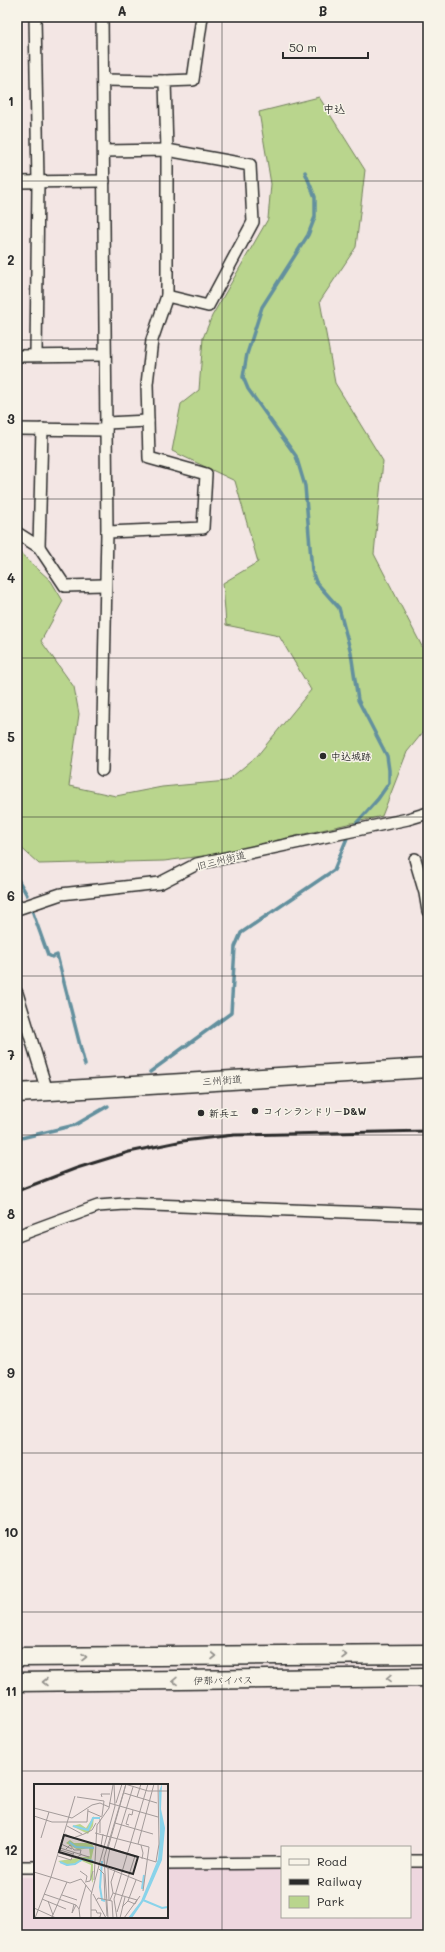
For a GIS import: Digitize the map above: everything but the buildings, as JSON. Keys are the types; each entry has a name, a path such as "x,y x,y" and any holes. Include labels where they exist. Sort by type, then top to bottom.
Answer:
{"highway":[{"name":"三州街道","path":"17,1093 428,1068"},
{"path":"17,1657 428,1654"},
{"name":"伊那バイパス","path":"17,1682 428,1677"}],"street":[{"path":"35,17 38,182 36,355"},
{"path":"102,17 107,532 104,585 102,770"},
{"path":"103,80 193,80 202,17"},
{"path":"107,532 203,528 206,474 149,458 147,384 152,340 167,296 167,150 165,81"},
{"path":"104,152 167,150 250,165 253,222 208,306 167,296"},
{"path":"17,182 104,181"},
{"path":"17,356 105,355"},
{"path":"17,429 106,427 148,421"},
{"path":"39,547 42,429"},
{"path":"17,533 39,547 65,586 104,585"},
{"name":"旧三州街道","path":"17,909 61,894 160,883 197,864 402,820 428,813"},
{"path":"415,859 425,893 428,911"},
{"path":"17,993 47,1091"},
{"path":"17,1236 98,1206 124,1204 428,1215"},
{"path":"411,1861 428,1861"},
{"path":"168,1864 281,1863"},
{"path":"17,1867 34,1867"}],"shaded area":[{"path":"411,1864 428,1864 428,1935 17,1935 17,1877 34,1877 34,1918 168,1918 168,1867 281,1866 281,1918 411,1918"}],"green space":[{"path":"319,97 365,170 356,247 320,301 335,383 383,461 374,554 428,658 428,726 407,752 382,816 218,854 164,861 39,864 17,844 17,547 18,551 51,581 63,601 41,641 74,687 79,714 69,786 116,796 162,787 227,781 257,756 311,690 279,636 226,625 223,583 258,562 235,481 172,451 181,404 199,390 203,338 212,316 268,219 271,184 259,112"}],"waterway":[{"path":"305,172 315,197 315,217 308,235 262,307 247,354 243,377 248,389 296,456 305,486 312,571 316,582 339,608 351,653 358,700 387,756 389,783 378,799 353,827"},
{"path":"150,1072 231,1013 235,947 241,933 334,870 347,838"},
{"path":"17,878 27,895"},
{"path":"32,910 48,955 52,957 57,955 85,1065"},
{"path":"17,1139 75,1125 108,1106"}],"railway":[{"path":"17,1191 77,1168 129,1152 183,1141 234,1135 428,1131"}],"place":[{"name":"中込城跡","path":"323,756"},
{"name":"コインランドリーD&W","path":"255,1111"},
{"name":"新兵エ","path":"201,1113"}],"district":[{"name":"中込","path":"334,109"}]}
